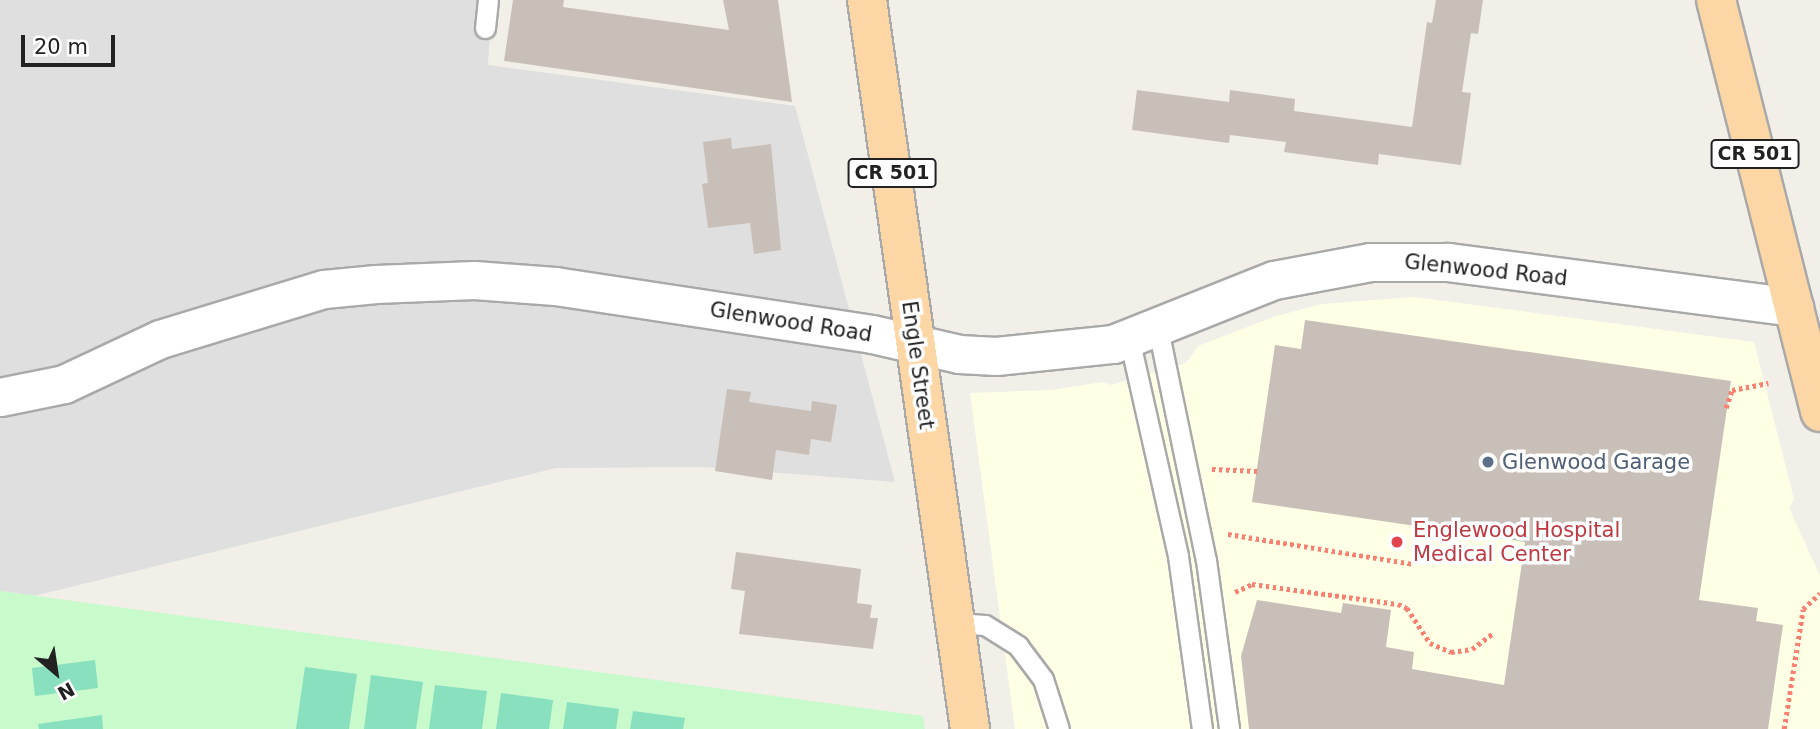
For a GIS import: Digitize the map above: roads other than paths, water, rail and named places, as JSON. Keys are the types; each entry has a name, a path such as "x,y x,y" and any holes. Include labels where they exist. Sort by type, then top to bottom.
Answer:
{"main road":[{"name":"Engle Street","path":"867,0 970,729"},
{"name":"CR 501","path":"1716,0 1820,412"}],"street":[{"name":"Glenwood Road","path":"0,397 64,384 185,331 324,289 376,284 474,280 555,286 872,334 959,354 1020,355 1079,351 1143,333 1274,279 1331,266 1389,261 1448,262 1794,307"}],"lane":[{"path":"485,28 488,0"},
{"path":"1143,333 1202,729"},
{"path":"1143,333 1206,560 1230,729"},
{"path":"955,623 985,625 1018,646 1043,679 1059,729"}],"place":[{"name":"Glenwood Garage","path":"1488,462"},
{"name":"Englewood Hospital Medical Center","path":"1397,542"}]}
